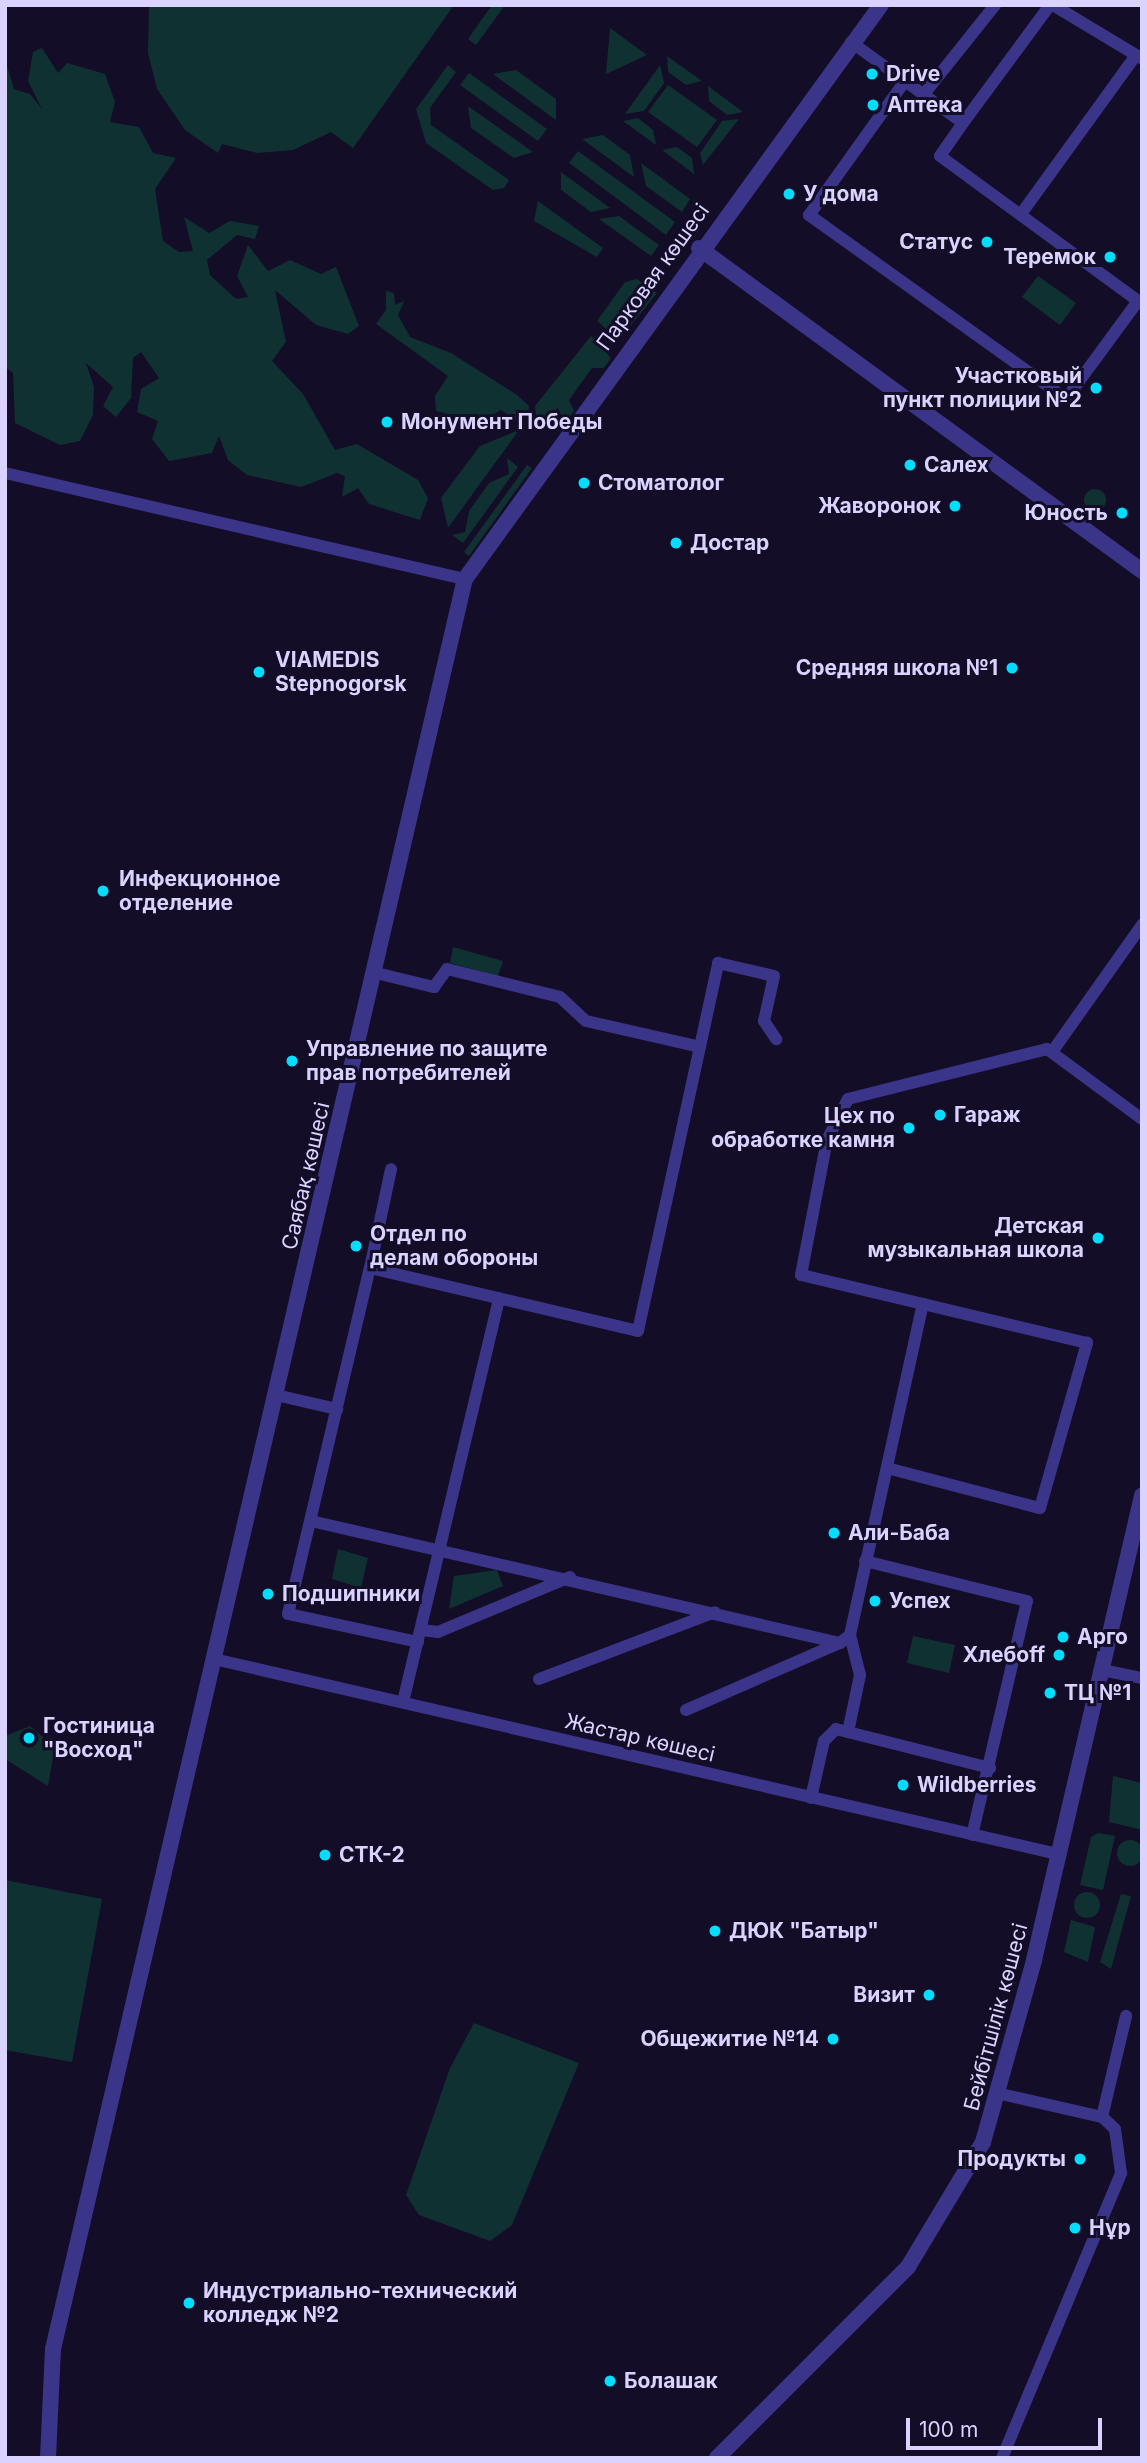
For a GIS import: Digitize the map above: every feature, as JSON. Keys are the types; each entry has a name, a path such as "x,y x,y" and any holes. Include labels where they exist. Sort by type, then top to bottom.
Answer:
{"street":[{"name":"Парковая көшесі","path":"465,579 699,248 881,5"},
{"path":"924,94 995,5"},
{"path":"905,81 809,215 1066,399 1140,303 940,156 1051,5 1139,56 1021,214"},
{"path":"851,42 962,123"},
{"path":"699,248 1142,571"},
{"path":"5,473 465,579"},
{"name":"Саябақ көшесі","path":"48,2458 53,2349 376,973 465,579"},
{"path":"887,1468 1040,1508 1087,1343 802,1275 827,1140 848,1100 1052,1052 1142,925"},
{"path":"370,1268 638,1331 718,963 774,976 764,1021 776,1039"},
{"path":"376,973 434,987 447,969 560,997 586,1021 700,1047"},
{"path":"1052,1052 1142,1119"},
{"path":"391,1169 288,1614 420,1636 438,1632 570,1577"},
{"path":"402,1703 499,1298"},
{"path":"848,1732 860,1675 845,1639 887,1468 923,1304"},
{"path":"276,1395 337,1409"},
{"name":"Бейбітшілік көшесі","path":"717,2458 908,2267 967,2175 1001,2094 1142,1495"},
{"path":"311,1521 845,1639"},
{"path":"865,1561 1027,1601 990,1768 972,1835"},
{"path":"539,1679 716,1612"},
{"path":"686,1710 845,1639"},
{"name":"Жастар көшесі","path":"214,1658 1057,1854"},
{"path":"1102,1670 1142,1678"},
{"path":"811,1798 824,1741 836,1729 990,1768"},
{"path":"1102,2117 1126,2016"},
{"path":"1001,2094 1102,2117 1115,2129 1121,2174 1002,2458"}],"green space":[{"path":"149,5 454,5 353,148 331,132 293,150 257,153 222,144 218,153 185,130 157,89 148,53"},
{"path":"492,5 505,5 476,45 468,39"},
{"path":"610,28 647,55 606,74"},
{"path":"42,48 58,73 67,63 105,74 115,102 110,122 139,127 153,153 176,158 155,189 163,241 179,252 193,251 184,217 209,233 230,221 259,226 255,239 237,235 207,260 210,275 236,299 248,297 237,276 248,245 268,271 290,260 321,274 336,267 359,326 348,334 316,325 275,290 286,342 272,361 303,394 335,450 357,444 418,480 428,498 420,520 369,504 358,488 342,497 345,476 337,473 301,487 247,475 228,460 219,436 212,453 169,461 152,439 158,421 137,412 141,389 159,378 141,352 133,358 131,398 116,417 103,406 113,387 86,363 94,387 93,415 80,441 60,445 15,423 13,373 5,367 5,59 14,89 30,94 42,109 28,81 33,52"},
{"path":"667,56 702,81 686,85 668,72"},
{"path":"448,65 456,72 430,108 431,125 509,180 504,188 493,190 426,143 416,109"},
{"path":"660,65 664,83 644,111 625,114"},
{"path":"516,70 556,99 556,120 493,74"},
{"path":"469,73 547,129 538,141 460,85"},
{"path":"668,85 717,120 697,147 648,112"},
{"path":"708,86 743,112 727,115 709,101"},
{"path":"468,106 533,152 514,158 471,128"},
{"path":"638,118 653,130 656,145 623,121"},
{"path":"739,119 703,165 700,153 722,121"},
{"path":"603,135 630,155 634,177 582,139"},
{"path":"677,147 692,158 694,174 662,150"},
{"path":"578,151 675,222 666,235 569,163"},
{"path":"641,163 690,199 682,212 646,186"},
{"path":"561,172 610,208 591,212 561,190"},
{"path":"538,201 603,248 597,257 534,221"},
{"path":"619,216 659,245 651,256 599,219"},
{"path":"1038,276 1076,303 1060,325 1022,297"},
{"path":"637,279 657,293 619,340 597,321 625,282"},
{"path":"386,291 394,293 395,305 404,301 398,315 410,337 451,353 517,395 529,406 528,418 517,421 501,410 466,430 459,417 436,411 435,396 448,376 376,324 386,310"},
{"path":"591,336 611,358 604,368 592,368 569,400 574,411 559,431 536,415 535,406"},
{"path":"519,430 448,528 441,498 480,446"},
{"path":"507,458 518,467 463,543 452,535 465,532 469,511 489,483 509,474"},
{"path":"527,465 532,468 469,556 464,552"},
{"path":"1095,489 1103,492 1106,500 1103,508 1095,511 1087,508 1084,500 1087,492"},
{"path":"453,947 503,961 498,976 450,963"},
{"path":"338,1549 368,1558 361,1588 332,1579"},
{"path":"497,1570 503,1586 449,1609 454,1576"},
{"path":"913,1636 955,1645 949,1673 907,1663"},
{"path":"30,1726 55,1747 48,1786 5,1759 5,1736"},
{"path":"1113,1776 1142,1783 1142,1830 1109,1822"},
{"path":"1098,1833 1115,1836 1103,1890 1080,1885 1091,1837"},
{"path":"1130,1840 1139,1844 1143,1853 1139,1862 1130,1866 1121,1862 1117,1853 1121,1844"},
{"path":"5,1880 102,1899 72,2062 5,2050"},
{"path":"1087,1892 1096,1896 1100,1905 1096,1914 1087,1918 1078,1914 1074,1905 1078,1896"},
{"path":"1121,1894 1131,1896 1111,1969 1100,1962"},
{"path":"1071,1920 1095,1927 1088,1962 1064,1952"},
{"path":"474,2023 579,2063 512,2225 490,2241 419,2215 406,2195 450,2068"}],"place":[{"name":"Drive","path":"872,74"},
{"name":"Аптека","path":"873,105"},
{"name":"У дома","path":"789,194"},
{"name":"Статус","path":"987,242"},
{"name":"Теремок","path":"1110,257"},
{"name":"Участковый пункт полиции №2","path":"1096,388"},
{"name":"Монумент Победы","path":"387,422"},
{"name":"Салех","path":"910,465"},
{"name":"Стоматолог","path":"584,483"},
{"name":"Жаворонок","path":"955,506"},
{"name":"Юность","path":"1122,513"},
{"name":"Достар","path":"676,543"},
{"name":"Средняя школа №1","path":"1012,668"},
{"name":"VIAMEDIS Stepnogorsk","path":"259,672"},
{"name":"Инфекционное отделение","path":"103,891"},
{"name":"Управление по защите прав потребителей","path":"292,1061"},
{"name":"Гараж","path":"940,1115"},
{"name":"Цех по обработке камня","path":"909,1128"},
{"name":"Детская музыкальная школа","path":"1098,1238"},
{"name":"Отдел по делам обороны","path":"356,1246"},
{"name":"Али-Баба","path":"834,1533"},
{"name":"Подшипники","path":"268,1594"},
{"name":"Успех","path":"875,1601"},
{"name":"Арго","path":"1063,1637"},
{"name":"Хлебoff","path":"1059,1655"},
{"name":"ТЦ №1","path":"1050,1693"},
{"name":"Гостиница \"Восход\"","path":"29,1738"},
{"name":"Wildberries","path":"903,1785"},
{"name":"СТК-2","path":"325,1855"},
{"name":"ДЮК \"Батыр\"","path":"715,1931"},
{"name":"Визит","path":"929,1995"},
{"name":"Общежитие №14","path":"833,2039"},
{"name":"Продукты","path":"1080,2159"},
{"name":"Нұр","path":"1075,2228"},
{"name":"Индустриально-технический колледж №2","path":"189,2303"},
{"name":"Болашак","path":"610,2381"}]}
